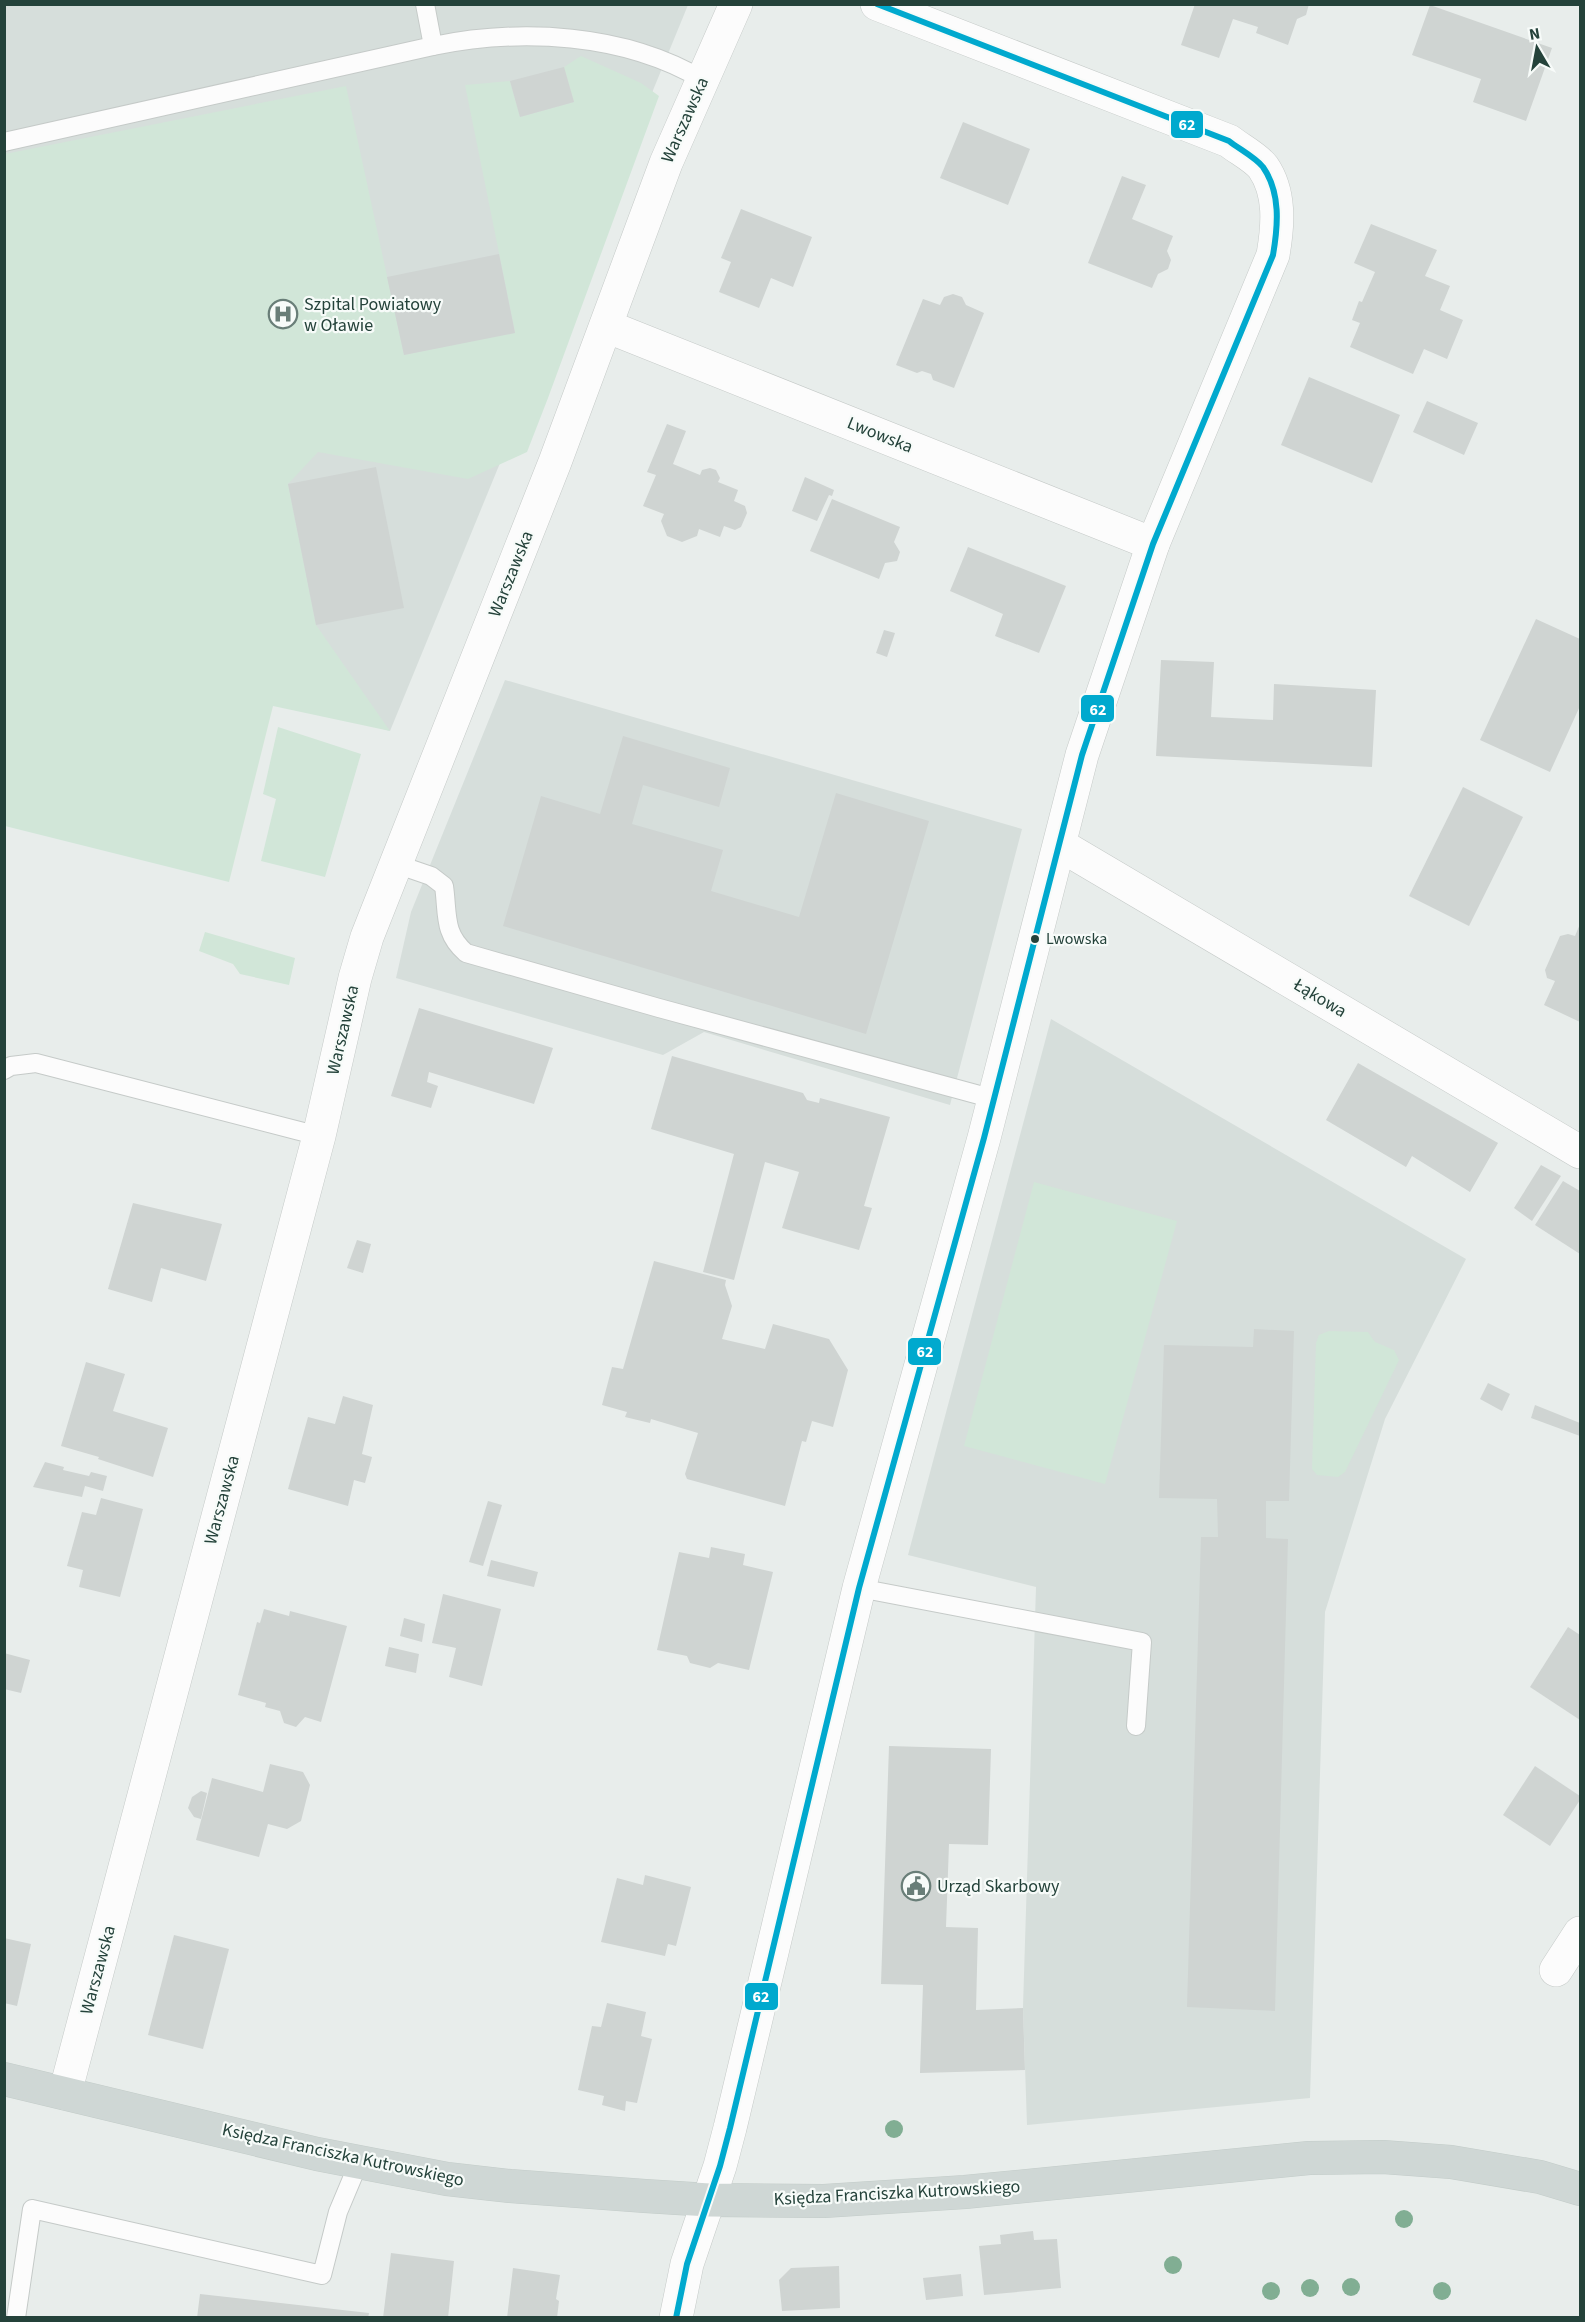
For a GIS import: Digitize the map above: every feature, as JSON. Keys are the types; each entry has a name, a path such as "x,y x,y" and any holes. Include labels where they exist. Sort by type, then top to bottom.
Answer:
{"main road":[{"name":"Księdza Franciszka Kutrowskiego","path":"4,2079 359,2162 447,2179 709,2200 864,2199 965,2192 1309,2158 1383,2157 1462,2164 1540,2177 1581,2189"}],"street":[{"name":"Warszawska","path":"65,2093 319,1136 355,978 367,937 555,462 666,163 736,4"},
{"path":"676,2318 687,2264 730,2128 859,1588 994,1099 1082,755 1153,544 1273,255 1278,223 1274,190 1262,166 1229,141 878,4"},
{"name":"Lwowska","path":"606,326 1153,544"},
{"name":"Łąkowa","path":"1060,845 1581,1152"},
{"path":"1556,1970 1581,1933"}],"lane":[{"path":"425,4 432,46"},
{"path":"4,142 432,46 498,37 582,40 623,48 679,66 703,80"},
{"path":"396,864 431,876 444,886 447,926 456,944 466,952 648,1005 994,1099"},
{"path":"4,1070 11,1066 36,1063 319,1136"},
{"path":"859,1588 1142,1642 1136,1726"},
{"path":"16,2318 32,2209 322,2275 338,2212 359,2162"}],"shaded area":[{"name":"Szpital Powiatowy w Oławie","path":"4,5 688,5 390,731 5,623"},
{"path":"505,680 1022,829 950,1105 704,1032 663,1055 396,978 411,912"},
{"path":"1051,1019 1466,1259 1385,1419 1325,1612 1310,2098 1027,2125 1023,2007 1036,1587 908,1555"}],"green space":[{"name":"Szpital Powiatowy w Oławie","path":"581,56 641,83 659,96 527,452 468,479 318,452 288,484 316,625 390,731 273,706 229,882 5,826 5,154 346,86 404,355 515,332 465,85 510,81 520,117 574,102 564,67"},
{"path":"278,727 361,754 325,877 261,861 276,799 263,794"},
{"path":"205,932 295,958 289,985 240,974 233,964 199,951"},
{"path":"1034,1182 1177,1221 1105,1484 964,1446"},
{"path":"1329,1331 1368,1332 1375,1342 1394,1350 1399,1360 1345,1472 1338,1477 1317,1475 1312,1469 1316,1343 1319,1335"}],"building":[{"path":"1195,4 1309,4 1306,15 1297,19 1288,45 1256,33 1258,27 1233,19 1219,58 1181,45"},
{"path":"1430,5 1552,48 1526,121 1473,102 1481,79 1412,55"},
{"path":"564,67 574,102 520,117 510,81"},
{"path":"963,122 1030,149 1008,205 940,178"},
{"path":"1122,176 1146,185 1132,219 1173,236 1167,251 1171,260 1168,269 1158,274 1152,288 1088,263"},
{"path":"741,209 812,237 793,287 771,278 759,308 719,292 731,262 721,258"},
{"path":"1371,224 1437,250 1425,276 1450,286 1440,310 1463,320 1447,359 1424,349 1413,374 1350,347 1360,323 1352,320 1359,301 1362,302 1375,272 1354,263"},
{"path":"499,254 515,333 404,355 387,277"},
{"path":"953,294 962,297 966,305 984,313 954,388 933,380 931,374 922,371 917,373 896,365 923,299 940,305 944,297"},
{"path":"1309,377 1400,415 1372,483 1281,445"},
{"path":"1427,401 1478,423 1464,455 1413,432"},
{"path":"667,424 686,431 673,464 700,475 702,470 710,468 716,470 720,478 718,482 738,490 734,501 745,506 747,513 741,527 735,530 724,526 720,537 699,529 697,536 682,542 667,536 661,521 664,514 643,506 656,475 647,472"},
{"path":"376,467 404,608 316,625 288,484"},
{"path":"805,477 834,490 832,496 829,495 817,521 792,511"},
{"path":"832,499 900,527 894,542 900,552 897,561 885,563 879,579 810,551"},
{"path":"968,547 1066,586 1039,653 995,636 1003,614 950,591"},
{"path":"1536,619 1580,639 1580,706 1550,772 1480,740"},
{"path":"884,630 895,633 887,657 876,653"},
{"path":"1161,660 1214,662 1211,717 1273,720 1274,684 1376,690 1372,767 1156,756"},
{"path":"623,736 730,768 719,807 643,785 632,824 723,850 711,891 799,917 836,793 929,821 866,1034 503,926 541,796 600,814"},
{"path":"1463,787 1523,817 1469,926 1409,896"},
{"path":"1580,924 1580,1022 1544,1005 1555,981 1547,978 1545,970 1560,936 1568,934 1575,936"},
{"path":"419,1008 553,1048 534,1104 429,1072 427,1082 438,1086 431,1108 391,1096"},
{"path":"672,1056 803,1093 807,1100 819,1103 820,1098 890,1117 864,1206 872,1208 859,1250 782,1228 799,1172 765,1162 734,1280 703,1272 734,1154 651,1129"},
{"path":"1358,1063 1498,1143 1470,1192 1412,1156 1406,1167 1326,1120"},
{"path":"1541,1165 1561,1176 1532,1221 1514,1208"},
{"path":"1563,1181 1580,1191 1580,1254 1535,1225"},
{"path":"133,1203 222,1224 206,1281 161,1268 152,1302 108,1289"},
{"path":"357,1240 371,1244 363,1273 347,1268"},
{"path":"654,1261 726,1280 725,1285 732,1306 722,1339 765,1349 773,1324 829,1339 848,1370 833,1427 812,1421 806,1442 802,1441 785,1506 687,1479 685,1474 698,1433 651,1419 650,1423 625,1417 627,1412 602,1405 612,1367 623,1369"},
{"path":"1254,1329 1294,1331 1289,1501 1266,1501 1266,1538 1288,1539 1275,2011 1187,2007 1201,1537 1218,1537 1217,1499 1159,1498 1164,1345 1253,1347"},
{"path":"86,1362 125,1374 113,1411 168,1428 153,1477 61,1446"},
{"path":"1488,1383 1510,1394 1502,1411 1480,1399"},
{"path":"343,1396 373,1405 362,1454 372,1457 365,1483 354,1480 348,1506 288,1489 308,1417 335,1424"},
{"path":"1535,1405 1580,1423 1580,1436 1531,1418"},
{"path":"45,1462 64,1467 63,1470 89,1476 91,1472 107,1476 103,1491 85,1486 82,1497 33,1487"},
{"path":"101,1498 143,1509 120,1597 79,1587 83,1570 67,1566 82,1512 96,1515"},
{"path":"488,1501 502,1505 483,1566 469,1562"},
{"path":"711,1547 745,1554 743,1565 773,1572 749,1670 718,1663 710,1668 690,1663 687,1656 657,1650 679,1552 709,1558"},
{"path":"491,1560 538,1572 534,1587 487,1576"},
{"path":"443,1594 501,1609 482,1686 449,1677 456,1648 432,1643"},
{"path":"264,1609 289,1616 290,1611 347,1626 321,1722 305,1717 296,1727 284,1723 280,1711 265,1707 266,1703 238,1695 257,1622 260,1623"},
{"path":"404,1618 425,1624 422,1642 400,1636"},
{"path":"1568,1627 1580,1635 1580,1720 1530,1687"},
{"path":"389,1647 419,1654 416,1673 385,1666"},
{"path":"4,1653 30,1660 21,1693 4,1689"},
{"name":"Urząd Skarbowy","path":"889,1746 991,1749 988,1845 949,1844 946,1927 978,1928 976,2010 1023,2008 1025,2070 920,2073 923,1985 881,1984"},
{"path":"270,1764 303,1772 310,1785 301,1821 287,1829 268,1824 259,1857 196,1840 212,1778 263,1792"},
{"path":"1535,1766 1580,1796 1580,1800 1550,1846 1503,1815"},
{"path":"201,1791 207,1793 201,1819 194,1817 188,1808 192,1797"},
{"path":"645,1875 691,1887 676,1946 668,1944 665,1956 601,1942 617,1878 643,1885"},
{"path":"174,1935 229,1949 203,2049 148,2035"},
{"path":"4,1938 31,1944 17,2006 4,2003"},
{"path":"607,2003 646,2012 641,2036 652,2039 637,2103 626,2101 625,2111 602,2105 604,2096 578,2090 592,2026 601,2027"},
{"path":"1033,2231 1034,2240 1057,2239 1061,2288 984,2295 979,2246 1001,2244 1000,2235"},
{"path":"391,2253 454,2261 448,2318 383,2318"},
{"path":"839,2266 840,2308 782,2311 779,2280 791,2268"},
{"path":"513,2268 560,2275 556,2299 559,2301 557,2318 507,2318"},
{"path":"961,2274 963,2296 926,2300 923,2278"},
{"path":"200,2294 369,2313 368,2318 197,2318"}],"transit line":[{"name":"62","path":"676,2318 687,2264 720,2166 730,2128 859,1588 984,1138 1082,755 1153,544 1273,255 1276,233 1277,210 1269,177 1260,163 1229,141 877,4"}],"place":[{"name":"Szpital Powiatowy w Oławie","path":"283,314"},
{"name":"Lwowska","path":"1035,939"},
{"name":"Urząd Skarbowy","path":"916,1886"}]}
